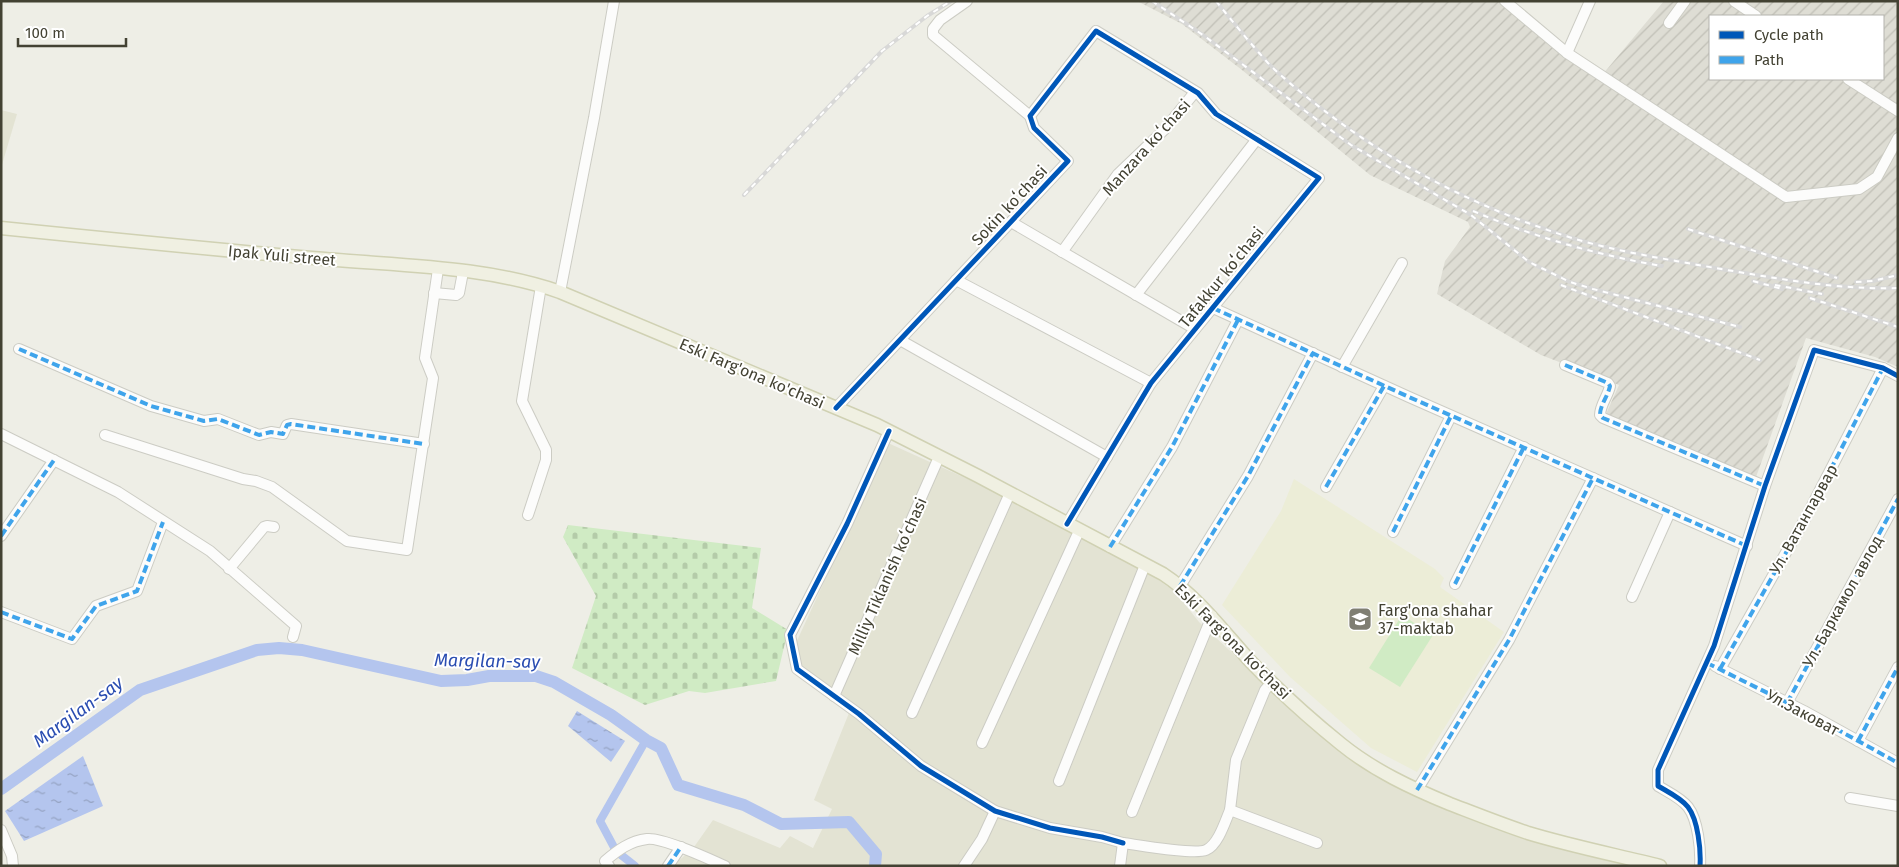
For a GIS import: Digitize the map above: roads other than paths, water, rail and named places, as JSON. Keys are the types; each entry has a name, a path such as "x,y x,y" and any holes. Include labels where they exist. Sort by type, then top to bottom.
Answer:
{"main road":[{"name":"Ipak Yuli street","path":"1,228 176,246 438,268 517,280 560,292"},
{"name":"Eski Farg'ona ko'chasi","path":"560,292 889,431 1145,565 1180,586 1212,616 1235,644 1272,682 1346,748 1377,769 1417,790 1498,823 1660,866"}],"street":[{"path":"560,292 614,1"},
{"path":"967,1 940,20 933,29 933,35 1030,116 1096,31 1195,92"},
{"path":"1505,1 1567,53 1786,197 1859,189 1877,177 1898,138"},
{"path":"1567,53 1590,1"},
{"path":"1669,24 1685,1"},
{"path":"1734,1 1755,15"},
{"path":"1850,80 1898,111"},
{"name":"Tafakkur koʻchasi","path":"1067,524 1151,383 1319,178 1216,114 1195,92"},
{"name":"Manzara koʻchasi","path":"1062,252 1118,174 1164,130 1195,92"},
{"name":"Sokin koʻchasi","path":"836,408 1068,161 1034,128 1030,116"},
{"path":"1136,295 1258,139"},
{"name":"Sokin koʻchasi","path":"1011,222 1195,330"},
{"path":"1342,367 1402,263"},
{"path":"105,435 243,479 265,483 347,541 407,550 433,378 425,358 438,268"},
{"path":"434,293 456,296 459,293 463,272"},
{"path":"956,280 1151,383"},
{"path":"528,515 546,460 546,450 522,401 542,286"},
{"path":"1213,308 1451,416 1747,546"},
{"path":"1110,547 1172,447 1238,320"},
{"path":"900,340 1107,457"},
{"path":"20,349 151,406 204,421 218,418 259,435 271,432 283,434 287,426 291,424 424,444"},
{"path":"1700,866 1701,856 1695,820 1688,807 1658,786 1658,770 1707,663 1747,546 1765,486 1814,350 1883,368 1898,376"},
{"path":"1180,586 1248,476 1313,353"},
{"path":"1565,365 1608,383 1610,386 1609,392 1600,410 1600,415 1603,418 1765,486"},
{"name":"Ул. Ватанпарвар","path":"1720,669 1805,519 1883,368"},
{"path":"1326,487 1384,386"},
{"path":"1393,532 1451,416"},
{"path":"889,431 847,524 790,635 796,669 859,714 921,766 995,811 1050,828 1102,836 1123,843 1194,852 1207,850 1216,840 1230,810 1236,760 1265,690 1272,682"},
{"path":"1,434 118,492 210,551 296,626 293,637"},
{"path":"1455,584 1524,447"},
{"name":"Milliy Tiklanish koʻchasi","path":"834,696 939,457"},
{"path":"1,536 54,460"},
{"path":"1417,790 1509,640 1593,478"},
{"path":"912,713 1010,493"},
{"name":"Ул. Баркамол авлод","path":"1786,703 1898,499"},
{"path":"1632,597 1670,512"},
{"path":"1,612 72,640 96,606 137,591 163,522"},
{"path":"229,569 264,527 274,527"},
{"path":"982,743 1079,531"},
{"path":"1059,781 1145,565"},
{"path":"1132,812 1212,616"},
{"name":"Ул.Заковат","path":"1707,663 1898,763"},
{"path":"1858,741 1898,667"},
{"path":"1850,798 1898,806"},
{"path":"1230,810 1316,843"},
{"path":"964,866 982,839 995,811"},
{"path":"1,830 12,856 13,866"},
{"path":"609,860 624,846 649,838 681,847 725,866"},
{"path":"1120,866 1123,843"},
{"path":"668,866 681,847"}],"water":[{"path":"577,711 625,741 611,762 568,726"},
{"path":"83,756 103,806 24,841 5,811"}],"waterway":[{"name":"Margilan-say","path":"1,789 140,690 257,650 279,648 302,650 441,681 467,680 489,676 536,676 554,682 611,715 646,740 661,748 678,785 744,805 781,824 849,822 876,854 875,866"},
{"path":"635,866 616,851 600,821 646,740"}],"railway":[{"path":"744,195 882,51 927,16 951,1"},
{"path":"1152,1 1203,35 1351,145 1471,215 1529,262 1570,282 1740,327"},
{"path":"1216,1 1268,63 1290,84 1330,115 1386,154 1476,202 1572,238 1625,251 1760,276 1829,285 1898,288"},
{"path":"1473,211 1519,229 1566,244 1662,266"},
{"path":"1688,229 1837,278"},
{"path":"1856,282 1873,281 1898,275"},
{"path":"1753,281 1782,289"},
{"path":"1561,285 1760,360"},
{"path":"1775,285 1822,294"},
{"path":"1810,298 1898,327"}],"place":[{"name":"Farg'ona shahar 37-maktab","path":"1360,619"}]}
